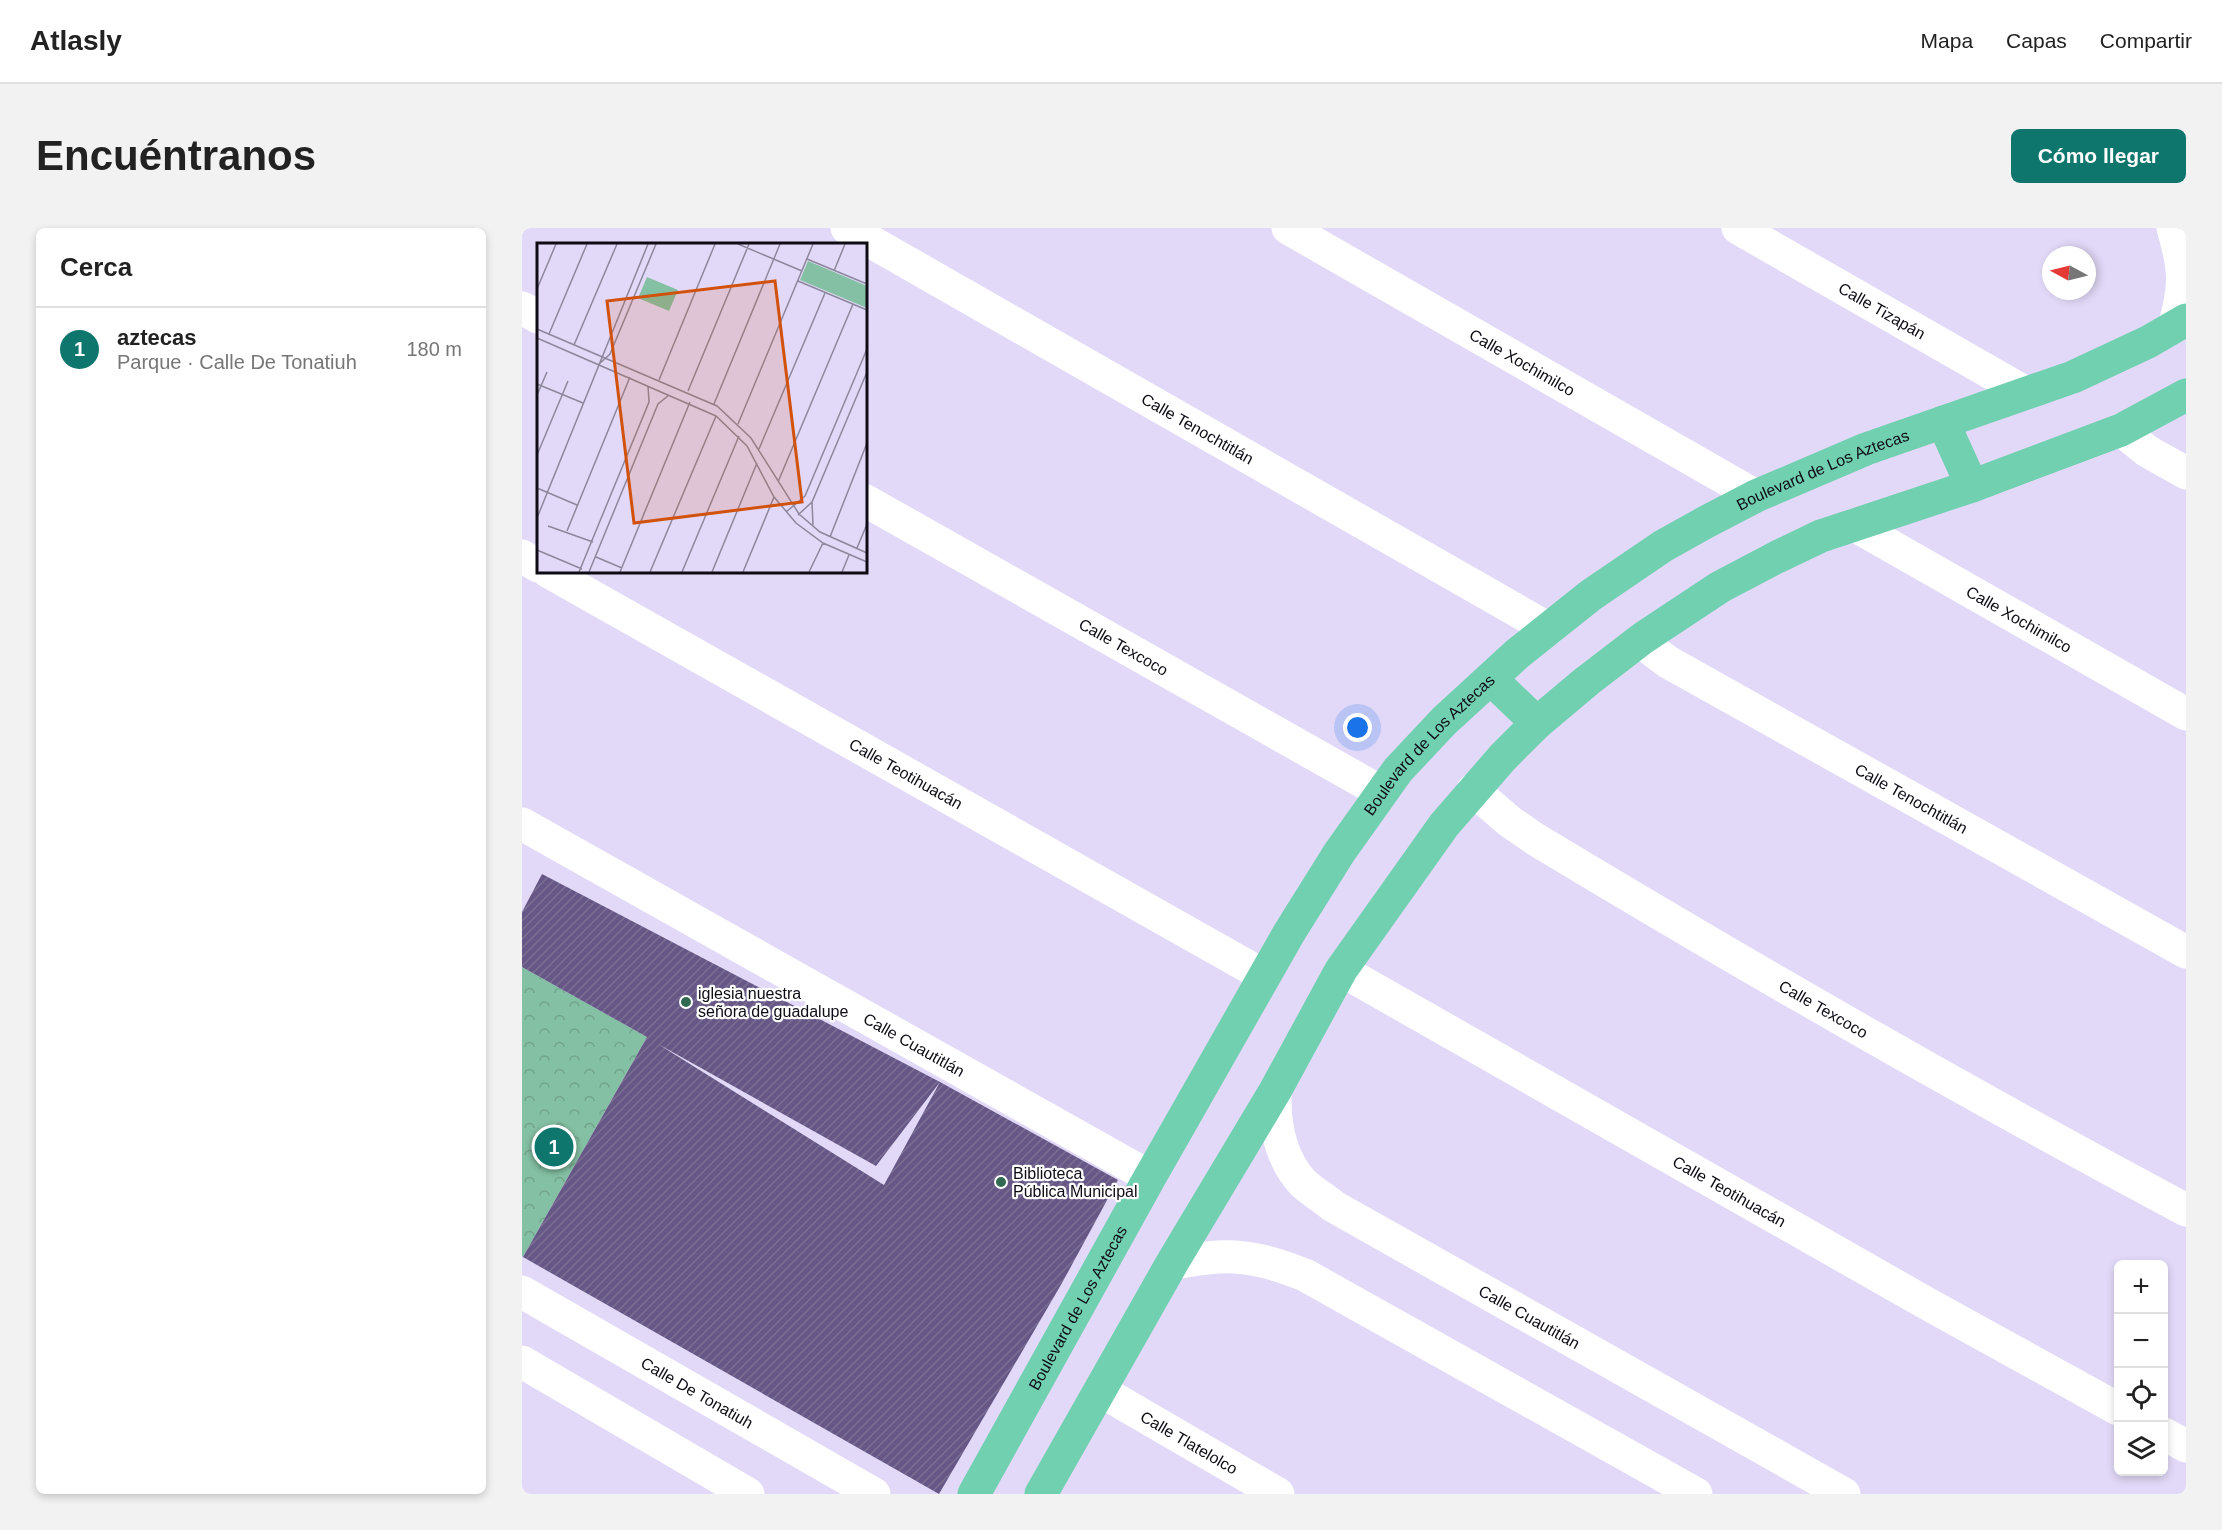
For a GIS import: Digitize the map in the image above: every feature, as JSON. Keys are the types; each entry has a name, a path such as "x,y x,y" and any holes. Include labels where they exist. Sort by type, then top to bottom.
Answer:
{"main road":[{"name":"Boulevard de Los Aztecas","path":"974,1494 1263,975 1339,853 1381,792 1418,746 1549,629 1591,595 1663,546 1756,496 1866,449 2073,377 2148,342 2180,323"},
{"path":"1041,1494 1172,1263 1275,1091 1341,970 1417,860 1473,790 1537,723 1642,638 1720,587 1777,556 1821,536 1972,486 2121,430 2186,395"},
{"path":"1943,422 1972,486"},
{"path":"1491,679 1537,723"}],"street":[{"name":"Calle Tenochtitlán","path":"848,228 1549,629"},
{"name":"Calle Xochimilco","path":"1288,228 1756,496"},
{"name":"Calle Tizapán","path":"1738,228 2026,393"},
{"path":"2174,228 2186,243"},
{"path":"2174,228 2181,254 2184,282 2180,323"},
{"path":"522,308 537,316"},
{"path":"2121,430 2147,451 2186,473"},
{"name":"Calle Texcoco","path":"867,502 1381,792"},
{"name":"Calle Xochimilco","path":"1854,525 2186,714"},
{"path":"522,556 537,565"},
{"name":"Calle Teotihuacán","path":"551,573 1263,975"},
{"name":"Calle Tenochtitlán","path":"1642,638 1652,650 1668,662 2186,952"},
{"name":"Calle Texcoco","path":"1473,790 1509,821 1535,839 1709,944 1904,1055 2186,1209"},
{"name":"Calle Cuautitlán","path":"522,824 1150,1177"},
{"name":"Calle Teotihuacán","path":"1341,970 1916,1298 2114,1407"},
{"name":"Calle Cuautitlán","path":"1275,1091 1274,1117 1287,1158 1303,1182 1333,1206 1844,1494"},
{"path":"1172,1263 1219,1257 1246,1258 1274,1263 1305,1275 1696,1494"},
{"name":"Calle De Tonatiuh","path":"522,1292 874,1494"},
{"path":"522,1362 748,1494"},
{"name":"Calle Tlatelolco","path":"1101,1391 1278,1494"},
{"path":"2168,1437 2186,1446"}],"green space":[{"path":"522,967 647,1037 523,1257 522,1256"}],"building":[{"path":"542,874 940,1082 1118,1180 1062,1283 939,1494 523,1257 647,1037 522,967 522,912","holes":["658,1044 876,1166 940,1082 884,1185"]}],"place":[{"name":"iglesia nuestra señora de guadalupe","path":"686,1002"},
{"name":"aztecas","path":"554,1147"},
{"name":"Biblioteca Pública Municipal","path":"1001,1182"}]}
